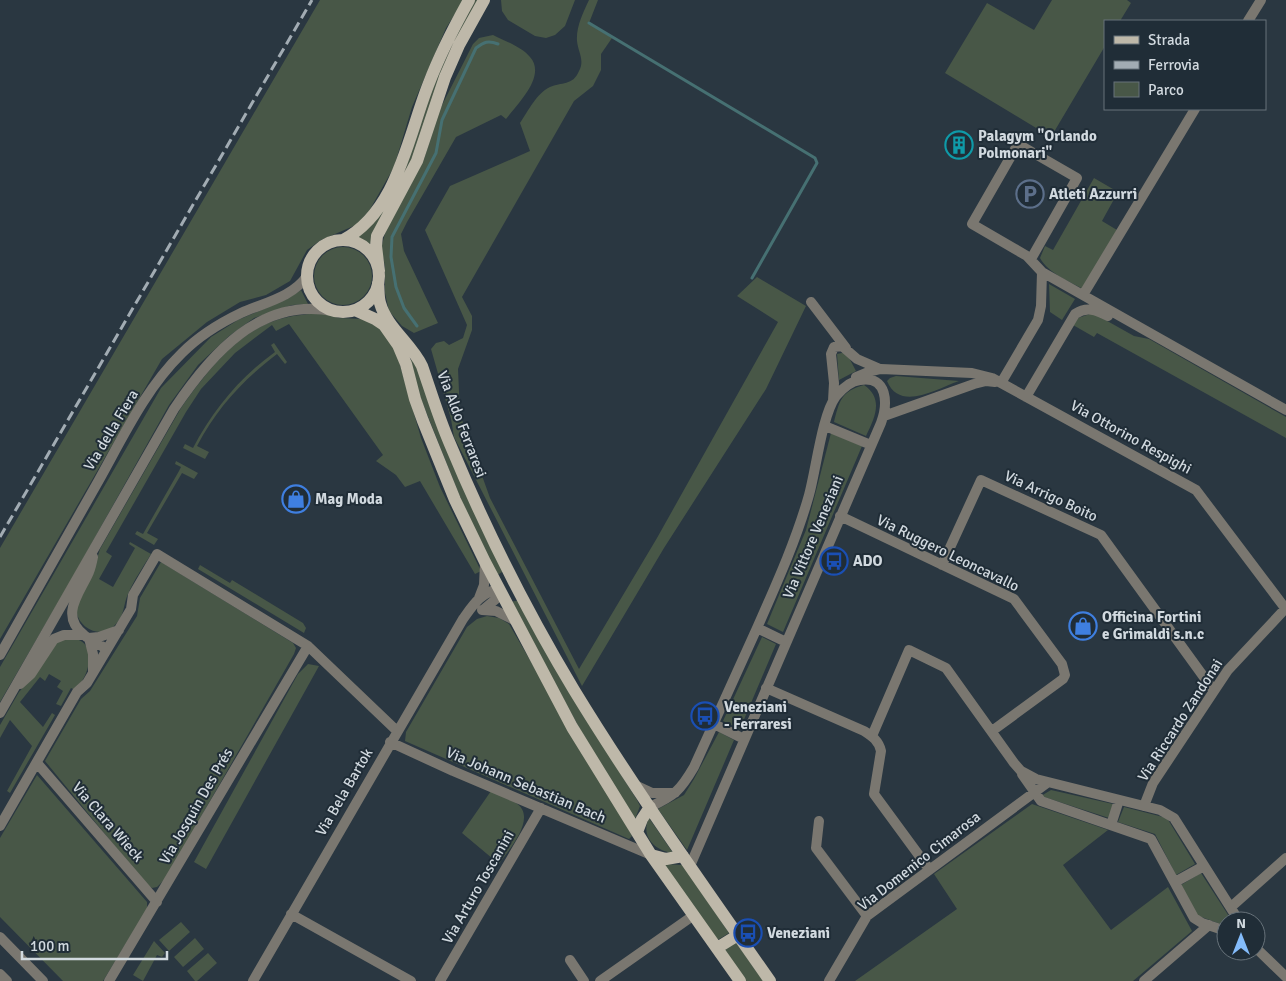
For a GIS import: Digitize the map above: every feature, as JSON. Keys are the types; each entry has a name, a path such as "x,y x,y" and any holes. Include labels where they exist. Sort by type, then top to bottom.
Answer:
{"main road":[{"path":"379,277 374,295 368,302 350,312 333,311 316,300 308,285 306,276 311,259 317,251 326,244 343,240 356,232 372,217 398,172 405,156 428,83 447,39 469,0"},
{"name":"Via Aldo Ferraresi","path":"484,0 459,45 445,77 417,161 377,236 376,252 380,302 392,326 417,354 450,445 514,581 574,689 651,809"},
{"name":"Via Aldo Ferraresi","path":"343,240 359,244 367,249 373,256 379,277"},
{"path":"355,310 384,325 393,336 402,352 415,399 442,469 485,562 572,727 651,855 740,981"},
{"path":"499,589 514,581"},
{"path":"637,832 642,819 651,809 770,981"},
{"name":"Via Vittore Veneziani","path":"651,855 686,861"},
{"path":"717,948 738,935"}],"street":[{"path":"1249,20 1261,0"},
{"path":"1084,295 1194,110"},
{"path":"1031,259 1077,178 1018,144 972,224 1028,256 1042,272 1286,410"},
{"path":"1001,383 1038,320 1041,306 1042,272"},
{"name":"Via della Fiera","path":"0,655 118,445 165,373 181,354 209,331 242,313 288,293 300,285 306,276"},
{"name":"Via Ottorino Respighi","path":"811,302 846,348 857,359 881,369"},
{"path":"0,712 174,409 190,386 220,352 246,329 270,316 305,309 333,311"},
{"path":"1026,397 1068,324 1078,312 1088,309 1096,310 1134,330 1153,334"},
{"path":"833,402 832,350 838,346 846,348"},
{"name":"Via Ottorino Respighi","path":"846,386 862,374 881,369 979,374 1001,383 1196,490 1286,608"},
{"name":"Via Vittore Veneziani","path":"651,809 676,793 682,787 694,767 757,628 785,565 809,495 825,426 833,402 846,386 862,379 880,384 885,399 884,416 698,847 686,861"},
{"name":"Via Ottorino Respighi","path":"884,416 980,382 991,381 1001,383"},
{"path":"825,426 871,445"},
{"name":"Via Arrigo Boito","path":"942,565 981,480 1101,536 1214,691"},
{"name":"Via Ruggero Leoncavallo","path":"840,516 1014,599 1064,669 1065,675 1059,683 992,731"},
{"path":"94,547 90,570 72,609 75,623 86,636 107,649"},
{"path":"0,826 77,692 87,683 119,630 131,609 133,596 157,554 308,646 397,731"},
{"name":"Via Bela Bartok","path":"252,981 390,742 463,620 478,599 484,586 485,562"},
{"path":"463,620 484,610 496,598 499,589"},
{"name":"Via Bela Bartok","path":"478,599 489,591 499,589"},
{"name":"Via Riccardo Zandonai","path":"1144,806 1153,783 1228,670 1286,608"},
{"path":"484,610 504,613 516,621"},
{"path":"757,628 786,642"},
{"path":"13,690 30,674 54,639 64,635 99,637 119,630"},
{"path":"86,636 93,654 93,674"},
{"name":"Via Josquin Des Prés","path":"109,981 308,646"},
{"path":"872,736 909,650 946,668 1038,798 1047,803 1151,839 1194,918 1216,927"},
{"path":"766,688 872,736 880,745 882,751 874,794 929,869"},
{"path":"714,724 744,739"},
{"name":"Via Johann Sebastian Bach","path":"390,742 651,855"},
{"name":"Via Clara Wieck","path":"36,763 157,902"},
{"name":"Via Riccardo Zandonai","path":"1014,763 1030,778 1160,810 1174,818 1233,911"},
{"name":"Via Domenico Cimarosa","path":"829,981 866,916 1047,783"},
{"path":"637,786 652,793 676,793"},
{"path":"1111,825 1119,800"},
{"name":"Via Arturo Toscanini","path":"440,981 541,808"},
{"path":"819,821 816,848 866,916"},
{"path":"1231,907 1286,858"},
{"path":"1174,882 1204,866"},
{"path":"291,914 411,981"},
{"path":"600,981 694,915"},
{"path":"1144,981 1209,925"},
{"path":"0,937 43,981"},
{"path":"1266,957 1286,977"},
{"path":"570,960 584,981"},
{"path":"0,974 7,981"}],"green space":[{"path":"320,0 464,0 446,28 412,107 394,167 369,211 356,225 321,240 307,250 290,281 266,295 240,302 207,322 162,359 0,639 0,548"},
{"path":"473,0 478,0 417,152 370,244 357,237 364,232"},
{"path":"501,0 575,0 565,26 555,35 546,38 535,36 508,20 502,11"},
{"path":"589,0 598,0 589,23 612,38 601,54 601,70 593,86 574,101 462,297 472,316 472,330 458,369 460,414 490,498 579,669 657,538 778,322 737,296 757,277 806,306 766,389 664,548 582,686 454,437 451,419 431,349 436,343 444,341 449,345 463,338 467,325 425,230 450,186 530,151 520,123 541,93 554,85 566,83 576,76 581,67 581,56 577,41 578,31 580,20"},
{"path":"1052,0 1127,0 1131,3 1121,20 1104,20 1104,48 1051,137 945,73 987,3 1034,30"},
{"path":"493,35 527,53 534,65 533,81 529,90 506,119 501,115 456,137 401,234 404,251 438,323 414,333 402,326 389,311 385,293 385,266 381,248 386,230 424,159 438,113 473,44 479,38"},
{"path":"1094,178 1118,192 1102,221 1117,230 1083,289 1053,272 1040,258 1045,246 1053,250"},
{"path":"343,247 354,249 367,260 372,276 370,287 359,300 343,305 332,303 319,292 314,276 316,265 327,252"},
{"path":"1049,284 1075,299 1062,320 1050,312"},
{"path":"301,290 308,304 292,305 254,318 229,336 198,365 169,405 0,702 0,667 161,388 211,337 238,320 287,299"},
{"path":"323,313 339,318 364,319 382,330 396,351 421,438 440,487 481,571 475,574 420,481 405,487 396,475 376,461 383,455 289,324 276,331 272,325 235,353 201,389 186,412 106,552 112,556 99,579 113,587 135,548 129,544 130,542 151,554 130,589 122,614 115,625 109,630 102,632 89,629 79,620 77,613 76,606 81,591 94,568 100,549 181,408 212,368 236,343 250,333 280,319"},
{"path":"1093,313 1134,336 1149,339 1286,417 1286,438 1097,333 1094,337 1073,325 1078,318"},
{"path":"274,343 287,362 285,364 277,354 253,374 222,407 197,446 209,452 205,459 183,448 185,444 193,448 209,420 228,395 250,372 275,352 271,345"},
{"path":"846,352 856,371 839,380 837,354"},
{"path":"414,358 505,570 496,576 476,537 419,394 410,361"},
{"path":"896,376 959,381 930,393 909,397 893,390 887,381"},
{"path":"864,385 870,390 876,402 875,415 866,436 834,422 842,398 850,390"},
{"path":"831,433 862,446 783,632 767,624 806,530"},
{"path":"176,461 198,473 194,479 182,473 147,533 158,539 154,545 135,534 137,531 143,534 179,471 181,467 175,464"},
{"path":"161,562 293,643 296,648 166,878 157,887 152,888 146,884 45,761 81,699 90,691 137,616 140,598"},
{"path":"200,565 230,583 232,580 303,623 306,628 304,633 198,569"},
{"path":"521,600 576,703 637,800 640,806 635,819 591,749 510,602"},
{"path":"487,616 499,618 509,624 629,830 632,836 629,839 405,741 406,732 467,627 477,619"},
{"path":"762,637 776,644 740,729 723,721"},
{"path":"64,638 76,639 86,646 89,664 85,676 73,689 71,688 61,706 56,704 63,691 57,687 61,681 49,674 45,681 40,677 20,702 43,727 52,713 55,715 10,793 7,791 32,746 10,720 0,738 0,725 19,692 53,645"},
{"path":"308,664 319,666 206,869 194,862 298,674"},
{"path":"719,732 734,740 687,850 658,809 684,795"},
{"path":"37,775 147,902 147,909 103,981 63,981 0,917 0,838"},
{"path":"1051,790 1113,804 1109,818 1041,796"},
{"path":"491,791 516,803 522,809 524,816 523,825 515,842 499,864 462,833"},
{"path":"1032,804 1108,830 1063,865 1111,930 1168,887 1192,931 1133,981 855,981 957,909 934,874"},
{"path":"1124,807 1167,818 1195,864 1176,875 1155,834 1118,822"},
{"path":"649,818 673,853 660,849 651,841 646,831"},
{"path":"664,864 683,865 729,933 716,941"},
{"path":"1201,873 1226,911 1216,911 1216,922 1196,915 1181,885"},
{"path":"181,922 190,932 169,951 159,940"},
{"path":"195,938 204,949 183,967 174,957"},
{"path":"154,941 165,953 162,957 157,955 143,981 133,975"},
{"path":"736,942 763,981 744,981 723,951"},
{"path":"208,953 217,963 195,981 187,971"}],"waterway":[{"path":"589,23 815,158 817,163 752,278"},
{"path":"417,326 404,308 396,287 391,257 392,237 436,153 442,120 476,48 486,42 498,44"}],"railway":[{"path":"0,537 312,0"}],"place":[{"name":"Palagym \"Orlando Polmonari\"","path":"959,145"},
{"name":"Atleti Azzurri","path":"1030,194"},
{"name":"Mag Moda","path":"296,499"},
{"name":"ADO","path":"834,561"},
{"name":"Officina Fortini e Grimaldi s.n.c","path":"1083,626"},
{"name":"Veneziani - Ferraresi","path":"705,716"},
{"name":"Veneziani","path":"748,933"}]}
